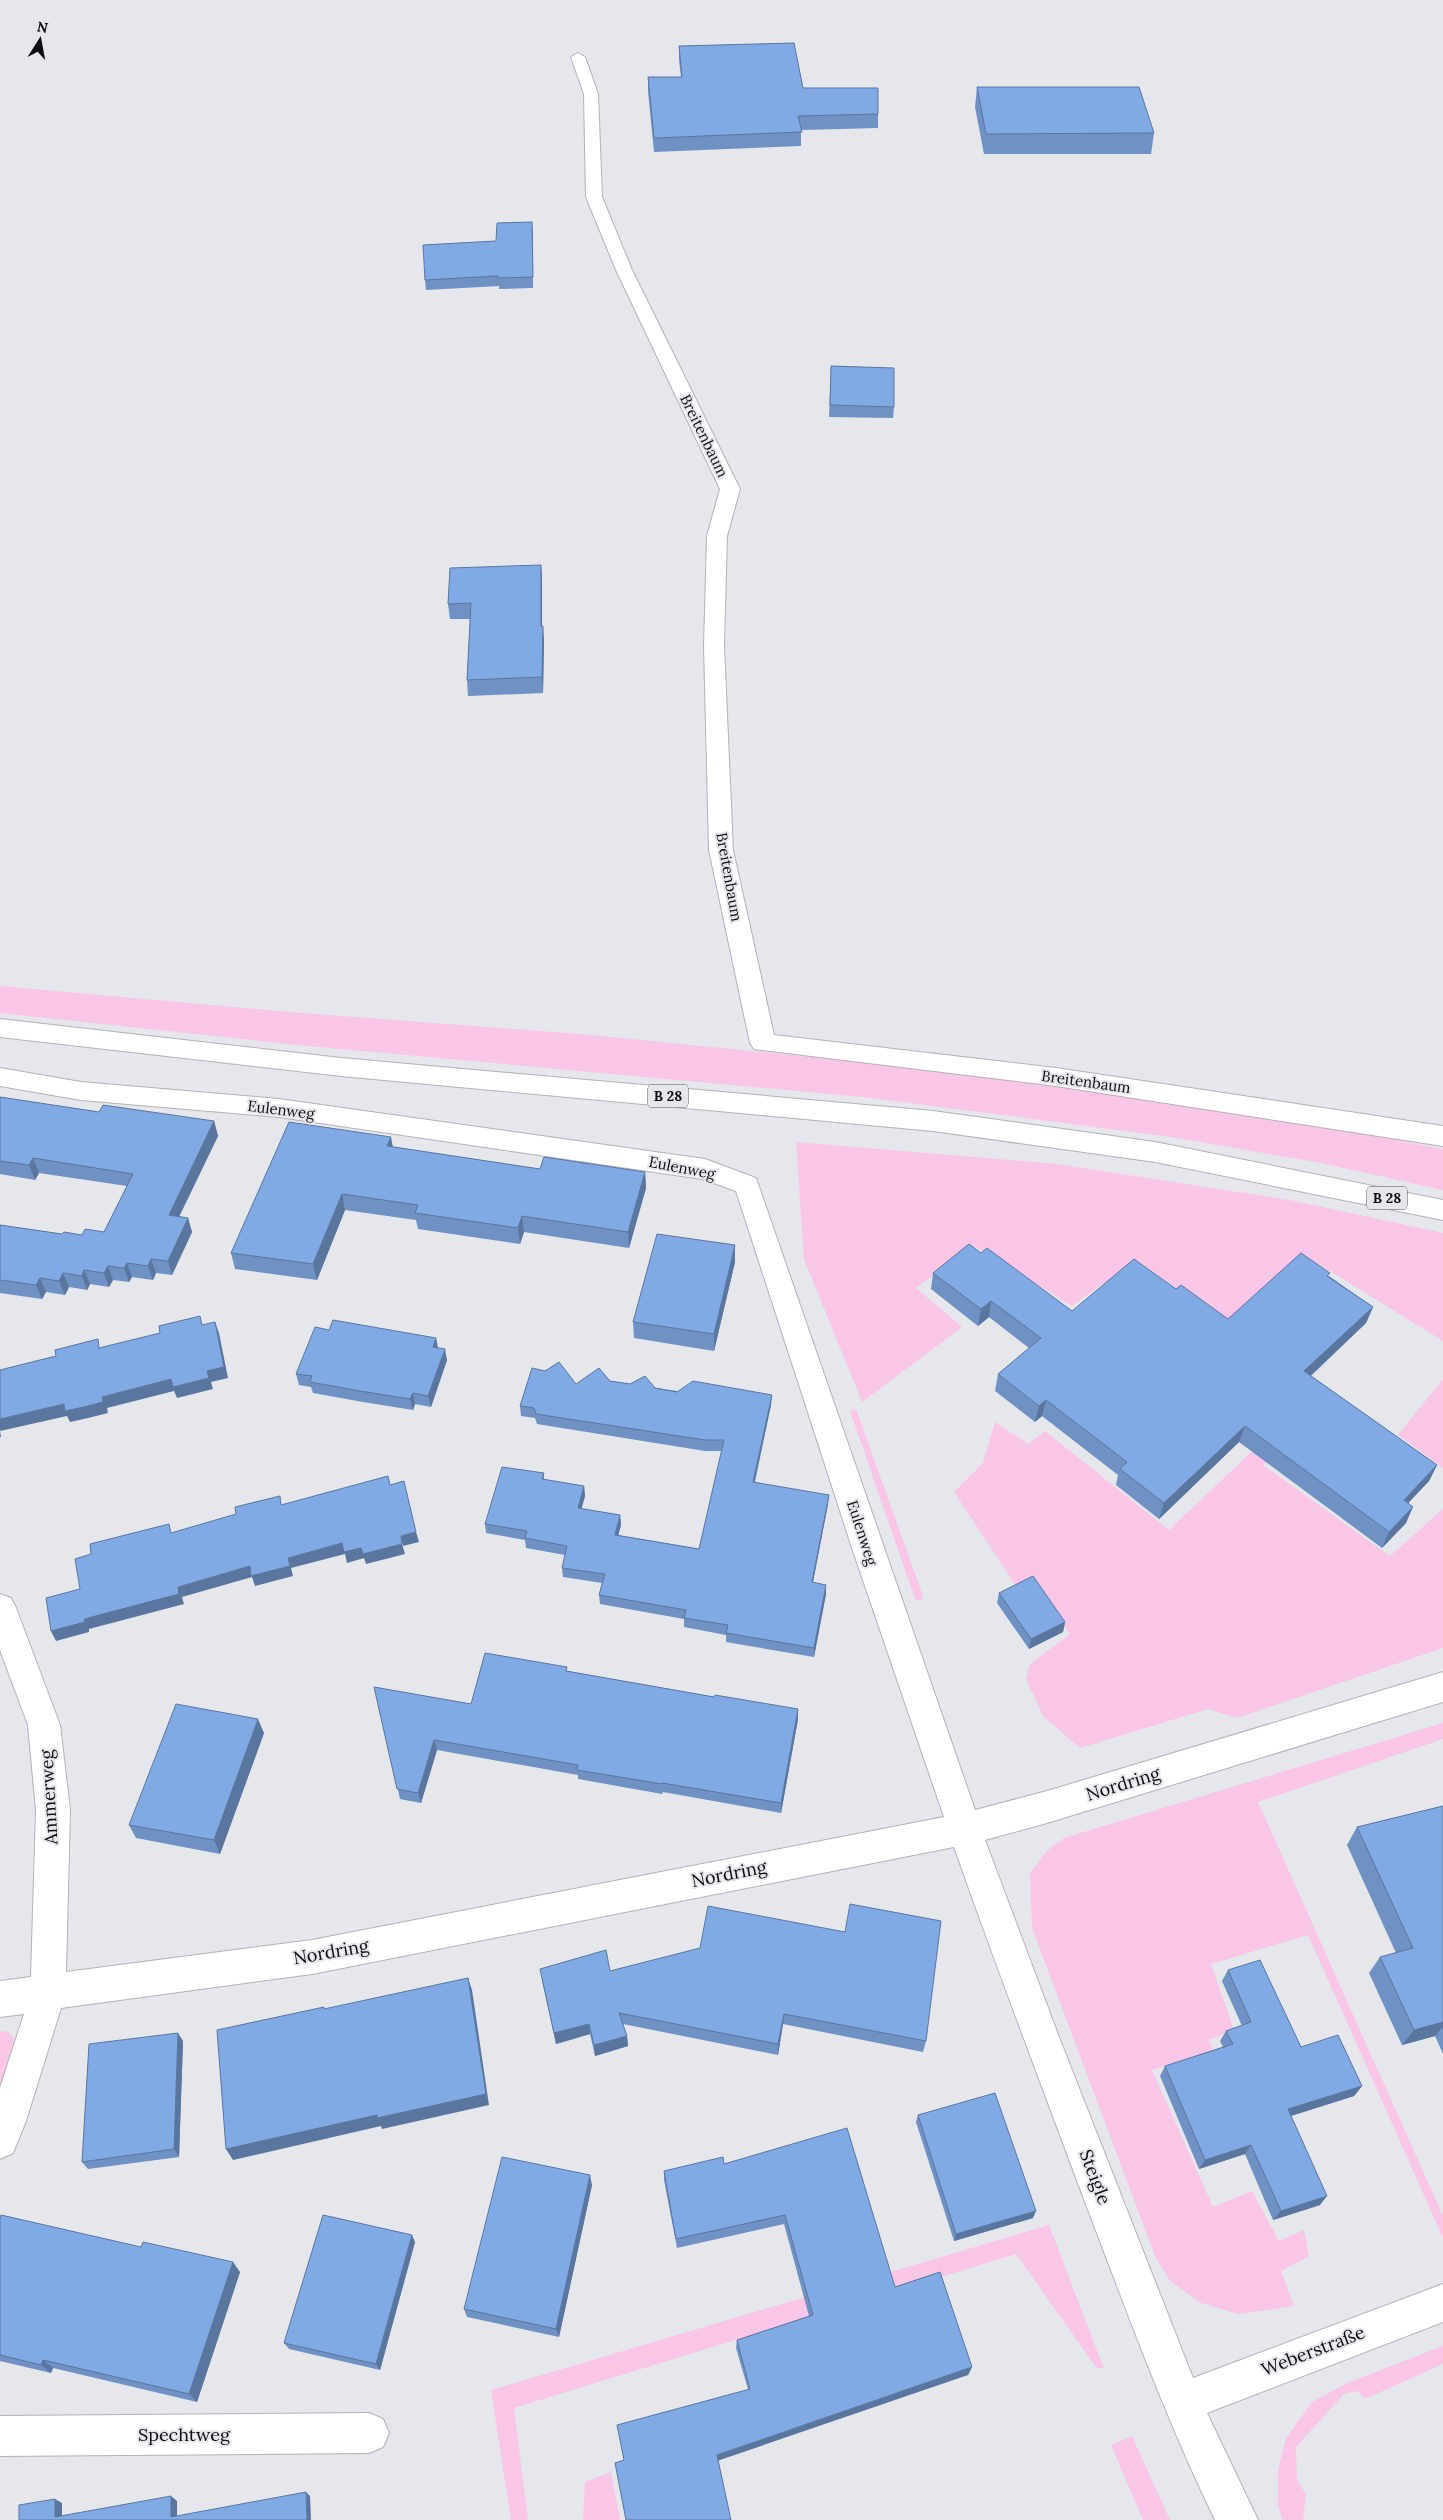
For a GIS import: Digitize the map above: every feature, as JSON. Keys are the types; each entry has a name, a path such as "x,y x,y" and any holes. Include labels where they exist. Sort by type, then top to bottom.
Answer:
{"street":[{"name":"Breitenbaum","path":"578,57 591,94 594,196 624,270 730,489 717,536 714,646 721,850 763,1043 1056,1077 1443,1136"},
{"name":"B 28","path":"0,1028 341,1067 933,1121 1155,1152 1443,1210"},
{"name":"Eulenweg","path":"0,1077 81,1091 279,1108 705,1169 747,1185 874,1571 966,1829"},
{"name":"Ammerweg","path":"0,1608 44,1725 54,1810 48,1994"},
{"name":"Nordring","path":"0,1999 312,1957 966,1829 1047,1807 1443,1687"},
{"name":"Steigle","path":"966,1829 1041,2040 1183,2402 1209,2465 1236,2520"},
{"path":"0,2140 8,2121 48,1994"},
{"name":"Weberstraße","path":"1183,2402 1443,2303"},
{"name":"Spechtweg","path":"0,2436 369,2433"}],"shaded area":[{"path":"0,986 290,1012 592,1035 841,1060 1089,1089 1257,1113 1443,1149 1443,1190 1316,1162 1164,1136 863,1097 297,1045 0,1013"},
{"path":"796,1142 1057,1164 1290,1200 1443,1233 1443,1341 1307,1257 1241,1309 1246,1337 1136,1260 1072,1306 974,1246 916,1288 962,1327 862,1402 804,1259"},
{"path":"1443,1379 1443,1468 1398,1435"},
{"path":"856,1409 923,1596 920,1601 915,1599 850,1411"},
{"path":"995,1422 1028,1444 1045,1431 1169,1530 1263,1441 1280,1450 1263,1465 1390,1556 1443,1509 1443,1648 1237,1718 1208,1709 1080,1748 1043,1716 1026,1679 1030,1664 1070,1634 1028,1579 1016,1586 954,1492 983,1463"},
{"path":"1443,1723 1443,1739 1258,1802 1443,2216 1443,2238 1308,1935 1211,1964 1234,2030 1208,2040 1213,2050 1152,2070 1213,2207 1252,2191 1279,2241 1304,2230 1309,2256 1281,2271 1294,2306 1238,2314 1201,2303 1170,2281 1155,2256 1032,1928 1030,1873 1048,1850 1064,1838"},
{"path":"0,2031 8,2032 18,2043 0,2085"},
{"path":"1049,2225 1104,2369 1096,2367 1016,2254 514,2408 528,2520 511,2520 491,2390"},
{"path":"1443,2346 1443,2364 1365,2399 1357,2391 1345,2393 1296,2447 1297,2480 1306,2494 1303,2520 1282,2520 1278,2504 1278,2470 1286,2438 1312,2402 1347,2383"},
{"path":"1132,2436 1170,2520 1143,2520 1111,2445"},
{"path":"611,2472 620,2520 583,2520 585,2482"}],"building":[{"path":"794,43 803,88 878,88 878,114 798,116 802,132 654,138 648,77 682,77 679,46"},
{"path":"977,87 1139,87 1154,133 986,134"},
{"path":"532,222 533,277 498,278 498,276 425,280 423,245 496,241 497,223"},
{"path":"831,366 894,368 894,407 830,405"},
{"path":"541,565 542,677 467,680 471,603 448,604 450,568"},
{"path":"0,1097 99,1112 103,1105 214,1121 169,1215 188,1218 168,1261 151,1259 148,1266 127,1263 124,1268 108,1266 104,1273 84,1270 82,1276 63,1273 59,1281 40,1278 36,1285 0,1280 0,1225 62,1234 64,1232 82,1235 85,1229 104,1232 133,1174 33,1158 29,1165 0,1161"},
{"path":"289,1122 391,1137 387,1146 540,1169 544,1157 645,1172 628,1232 522,1216 518,1228 415,1213 418,1205 342,1194 313,1264 231,1253"},
{"path":"657,1234 735,1245 714,1334 633,1322"},
{"path":"969,1244 981,1253 987,1248 1072,1311 1134,1259 1176,1289 1181,1285 1228,1319 1301,1253 1330,1273 1327,1276 1373,1307 1304,1371 1437,1465 1404,1500 1413,1507 1389,1532 1245,1426 1164,1503 1120,1469 1127,1462 1046,1400 1039,1406 998,1374 1041,1338 991,1301 981,1309 933,1273"},
{"path":"200,1316 202,1325 215,1322 224,1367 207,1371 209,1378 173,1387 171,1379 102,1397 103,1402 84,1407 65,1411 64,1404 0,1419 0,1370 56,1356 55,1350 98,1339 99,1348 160,1333 159,1326"},
{"path":"333,1320 436,1338 433,1347 445,1349 428,1396 413,1393 410,1399 360,1391 310,1382 312,1376 296,1374 315,1327 329,1330"},
{"path":"559,1362 576,1384 599,1368 610,1381 630,1384 645,1376 655,1388 677,1392 693,1381 772,1395 753,1482 829,1495 812,1582 826,1585 814,1648 726,1633 728,1625 684,1618 686,1610 599,1595 605,1574 562,1568 567,1546 525,1538 527,1531 485,1524 502,1467 544,1473 542,1479 584,1486 578,1508 620,1515 615,1535 699,1549 724,1440 705,1440 536,1414 534,1408 520,1406 532,1368 545,1371"},
{"path":"388,1476 390,1485 404,1481 416,1532 401,1536 402,1544 363,1554 361,1548 344,1552 342,1543 288,1558 290,1566 251,1576 250,1566 178,1587 179,1594 84,1619 85,1622 51,1631 46,1598 80,1589 75,1559 91,1554 90,1544 169,1524 171,1533 236,1514 235,1507 280,1496 281,1505"},
{"path":"1033,1576 1065,1622 1031,1639 999,1593"},
{"path":"485,1653 567,1667 566,1671 714,1697 715,1695 798,1709 781,1803 577,1770 578,1765 434,1740 418,1793 397,1789 374,1687 471,1704"},
{"path":"176,1704 258,1719 214,1840 129,1825"},
{"path":"1443,1806 1443,2022 1414,2030 1380,1957 1413,1948 1357,1827"},
{"path":"850,1904 941,1921 926,2041 784,2014 778,2044 619,2013 627,2036 594,2045 589,2024 554,2033 540,1969 606,1950 610,1971 700,1948 708,1906 845,1932"},
{"path":"1260,1960 1301,2047 1338,2035 1362,2086 1288,2109 1327,2196 1281,2211 1251,2145 1205,2160 1165,2066 1233,2044 1226,2031 1251,2022 1228,1970"},
{"path":"468,1978 486,2094 377,2118 377,2115 226,2149 217,2030"},
{"path":"178,2033 174,2149 82,2162 89,2044"},
{"path":"995,2093 1036,2211 956,2234 918,2115"},
{"path":"847,2128 895,2287 940,2272 972,2367 717,2455 731,2520 626,2520 615,2463 624,2460 617,2425 750,2389 737,2340 813,2315 785,2215 676,2239 664,2171 723,2157 724,2164"},
{"path":"502,2157 590,2175 556,2329 464,2309"},
{"path":"1,2215 141,2247 143,2242 233,2262 189,2394 43,2360 41,2365 0,2355"},
{"path":"323,2215 412,2235 376,2364 284,2343"},
{"path":"306,2492 307,2520 19,2520 19,2505 55,2499 55,2517 171,2496 171,2517"}]}
